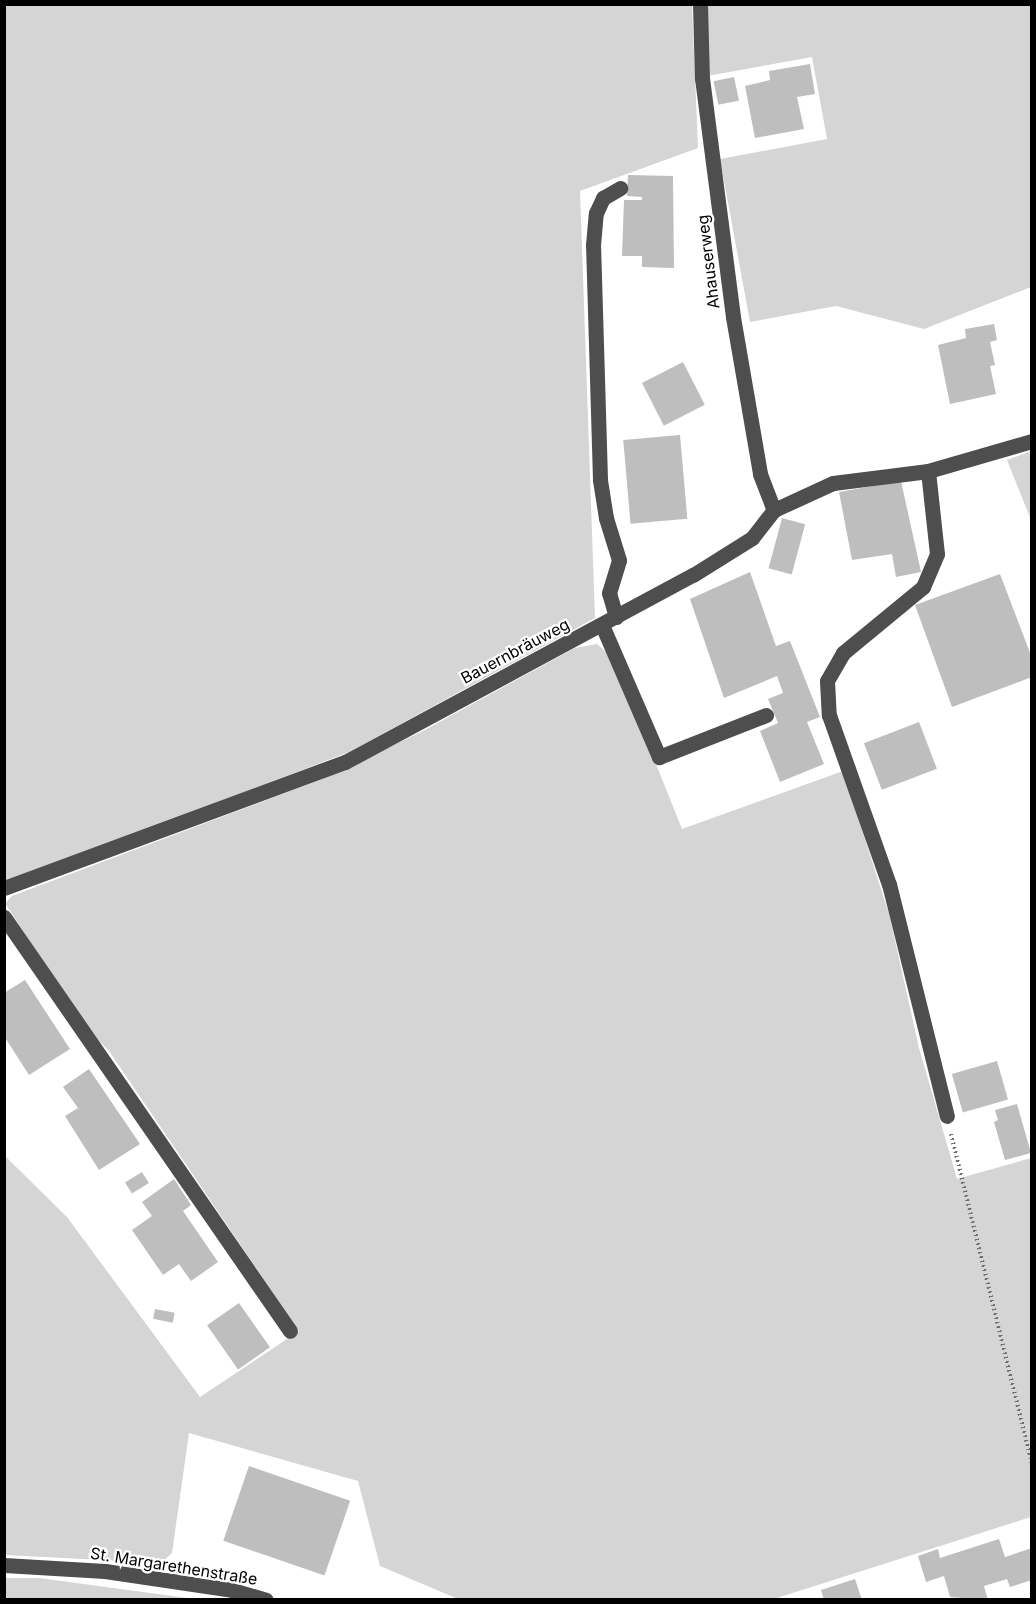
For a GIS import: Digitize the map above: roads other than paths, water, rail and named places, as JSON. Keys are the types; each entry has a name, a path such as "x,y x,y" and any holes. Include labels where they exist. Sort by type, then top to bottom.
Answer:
{"street":[{"name":"Ahauserweg","path":"700,4 702,78 733,317 760,474 774,510"},
{"path":"616,617 609,593 619,560 606,518 600,479 593,245 596,213 603,198 620,188"},
{"name":"Bauernbräuweg","path":"4,888 345,762 616,617 752,538 774,510 833,483 928,471 1032,441"},
{"path":"928,471 937,554 923,587 843,653 827,681 829,715 889,884 947,1116"},
{"path":"602,625 659,757 766,715"},
{"path":"4,917 290,1330"},
{"name":"St. Margarethenstraße","path":"4,1565 105,1571 232,1590 266,1599"}]}
